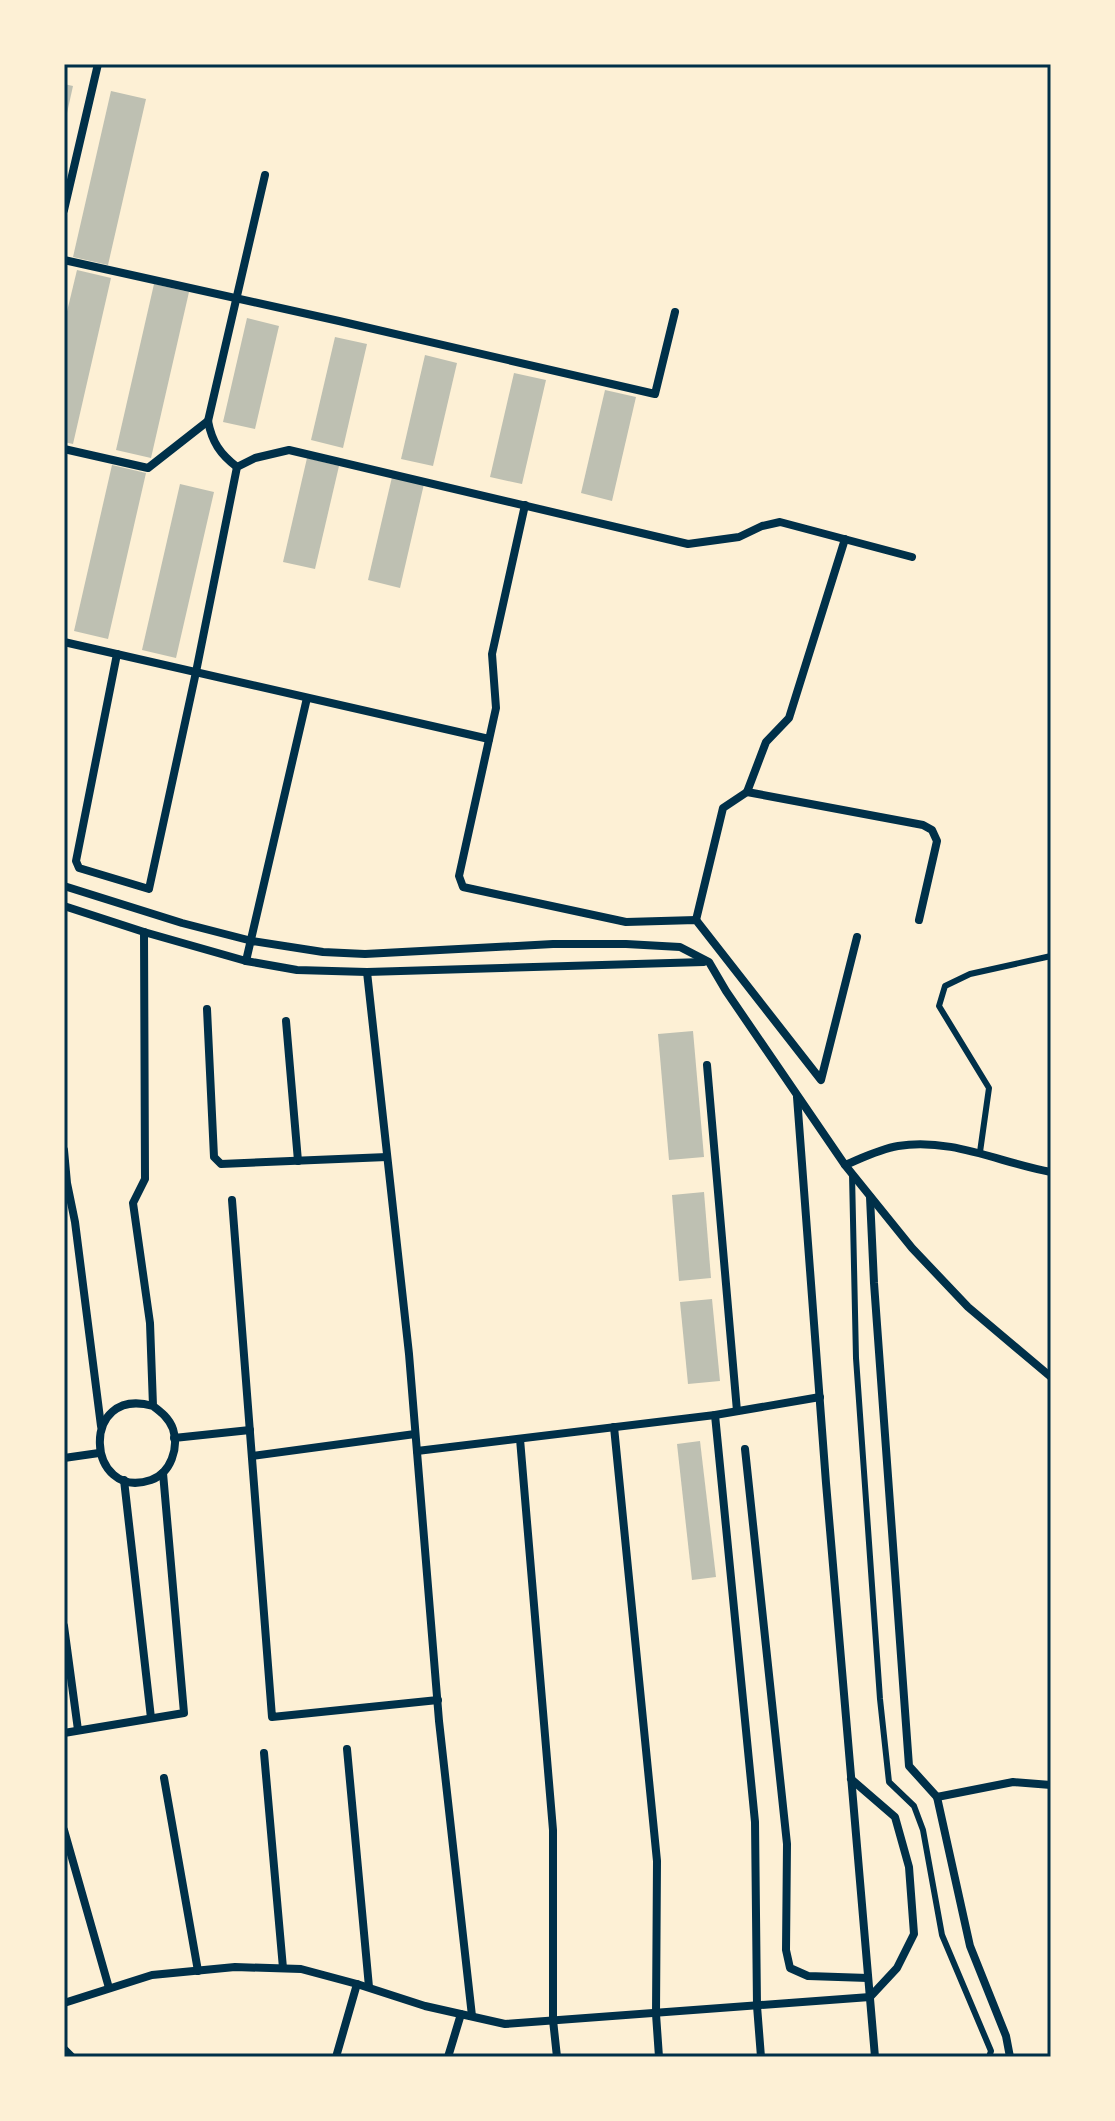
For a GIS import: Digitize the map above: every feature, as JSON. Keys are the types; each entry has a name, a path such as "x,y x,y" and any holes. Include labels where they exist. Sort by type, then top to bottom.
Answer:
{"street":[{"path":"64,210 98,64"},
{"path":"237,467 221,455 210,435 208,421 265,175"},
{"path":"64,260 655,394 675,312"},
{"path":"64,449 148,468 208,421"},
{"path":"237,467 255,458 289,450 688,544 739,537 762,526 780,522 912,557"},
{"path":"117,654 76,861 79,868 149,889 237,467"},
{"path":"525,505 492,654 496,708 459,876 463,887 626,922 696,920"},
{"path":"696,920 723,808 747,792 766,742 789,718 845,539"},
{"path":"64,642 489,739"},
{"path":"246,961 307,698"},
{"path":"747,792 923,825 932,830 937,841 919,920"},
{"path":"64,886 182,923 295,949 365,954 553,944 680,947 709,962 845,1165 912,1248 968,1307 1049,1374"},
{"path":"64,906 246,961 297,970 367,972 709,962"},
{"path":"696,920 821,1080 857,937"},
{"path":"144,932 145,1179 133,1203 150,1323 153,1406"},
{"path":"367,972 409,1354 438,1700 472,2016"},
{"path":"207,1009 214,1157 221,1164 387,1157"},
{"path":"286,1021 298,1161"},
{"path":"707,1065 737,1411"},
{"path":"797,1096 875,2057"},
{"path":"845,1165 899,1146 934,1145 980,1152 1002,1161 1051,1172"},
{"path":"64,1150 102,1430"},
{"path":"870,1197 909,1766 937,1797 970,1946 1006,2036 1010,2057"},
{"path":"232,1200 272,1717 438,1700"},
{"path":"417,1451 715,1415 820,1397"},
{"path":"140,1402 153,1406 165,1415 173,1428 173,1460 163,1473 152,1480 136,1482 119,1479 107,1468 99,1453 102,1430 115,1408 140,1402"},
{"path":"715,1415 755,1822 757,2006 761,2057"},
{"path":"614,1427 657,1861 656,2014 659,2057"},
{"path":"174,1438 250,1430"},
{"path":"252,1456 415,1434"},
{"path":"520,1439 553,1830 553,2020 557,2057"},
{"path":"745,1449 787,1844 786,1950 790,1968 808,1976 868,1978"},
{"path":"64,1458 99,1453"},
{"path":"64,1733 184,1713 163,1473"},
{"path":"124,1480 151,1718"},
{"path":"64,1626 78,1730"},
{"path":"347,1749 369,1987"},
{"path":"264,1753 283,1968"},
{"path":"164,1778 198,1971"},
{"path":"64,2003 152,1975 235,1967 301,1969 425,2006 505,2024 870,1997 897,1968 914,1934 909,1867 895,1817 851,1779"},
{"path":"937,1797 1013,1782 1051,1785"},
{"path":"64,1830 109,1988"},
{"path":"336,2057 357,1984"},
{"path":"448,2057 461,2014"},
{"path":"64,2049 72,2057"}],"lane":[{"path":"980,1152 989,1088 939,1006 945,986 970,974 1051,956"},
{"path":"852,1174 857,1373 889,1782 914,1806 923,1830 942,1935 991,2051 989,2057"}],"building":[{"path":"64,84 73,86 65,122 64,122"},
{"path":"111,91 146,99 108,265 73,257"},
{"path":"77,270 111,278 73,444 64,442 64,324"},
{"path":"154,284 189,292 151,458 116,450"},
{"path":"247,318 279,326 255,429 223,422"},
{"path":"335,337 367,344 343,448 311,440"},
{"path":"425,355 457,363 433,466 401,459"},
{"path":"514,373 546,380 522,484 490,477"},
{"path":"605,390 636,397 612,501 581,493"},
{"path":"307,458 339,466 315,569 283,562"},
{"path":"112,465 146,473 108,639 74,631"},
{"path":"392,477 424,484 400,588 368,580"},
{"path":"180,484 214,492 176,658 142,650"},
{"path":"693,1031 704,1157 669,1160 658,1034"},
{"path":"704,1192 711,1278 679,1281 672,1195"},
{"path":"712,1299 720,1381 688,1384 680,1302"},
{"path":"700,1441 716,1577 692,1580 677,1444"}]}
